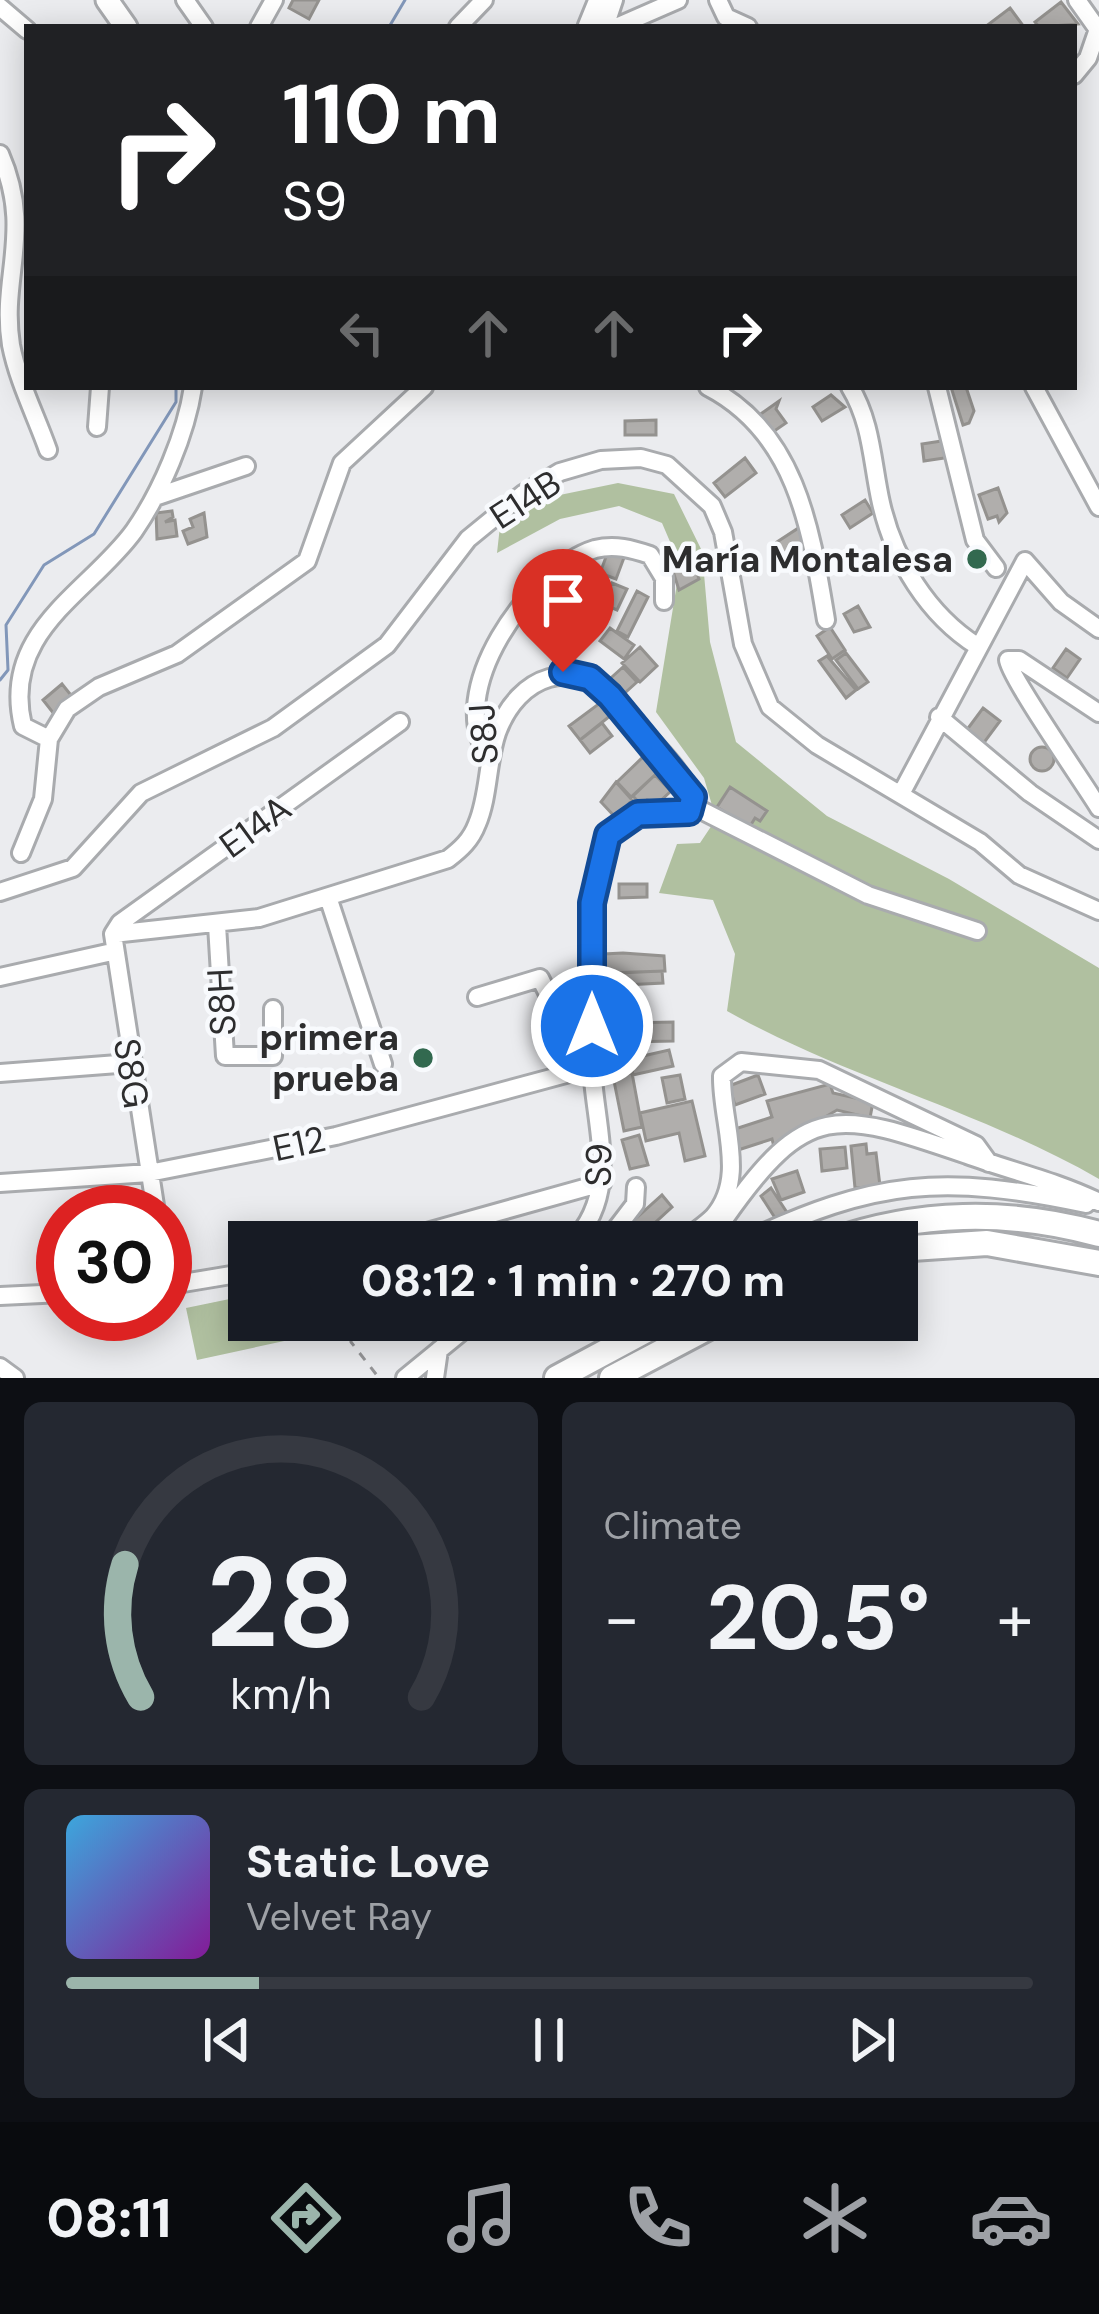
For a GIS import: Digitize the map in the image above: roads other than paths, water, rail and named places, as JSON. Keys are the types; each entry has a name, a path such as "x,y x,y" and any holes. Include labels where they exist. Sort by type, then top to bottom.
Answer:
{"highway":[{"path":"897,1221 936,1216 1051,1223 1099,1234"},
{"path":"918,1248 987,1243 1099,1263"},
{"path":"557,1378 624,1341"},
{"path":"613,1378 683,1341"}],"street":[{"path":"461,24 484,0"},
{"path":"623,24 678,0"},
{"path":"1077,0 1098,30 1088,58 1077,71"},
{"path":"0,7 24,27"},
{"path":"0,154 13,184 18,238 10,290 10,344 24,383"},
{"path":"26,390 48,450"},
{"path":"97,427 100,390"},
{"path":"49,739 22,726 16,707 27,649 46,614 131,535 155,497 192,390"},
{"path":"21,853 44,799 49,739 68,709 177,655 307,561 342,463 421,390"},
{"path":"712,390 756,422 799,488 826,620"},
{"path":"851,390 867,422 889,531 912,577 947,627 977,646"},
{"path":"939,390 975,540 996,568"},
{"path":"1036,390 1096,496"},
{"name":"E14B","path":"0,892 73,868 141,793 303,708 387,645 468,539 493,517 560,472 602,460 641,458 667,465 692,484 723,532 743,644 770,707 842,762 902,792 980,842 1019,875 1099,911"},
{"path":"155,497 247,466"},
{"name":"S8J","path":"0,977 112,943 217,925 328,897 448,859 466,845 479,822 490,758 478,734 484,664 534,593 594,550 622,547 650,555 664,578 664,601"},
{"path":"902,792 1025,561 1061,602 1099,629"},
{"path":"1099,713 1019,660 1008,660 1009,672 1099,808"},
{"path":"490,758 499,728 538,682 563,672 590,678 610,696 691,797 868,895 976,931"},
{"path":"939,717 1030,793 1099,840"},
{"name":"E14A","path":"112,943 120,923 400,722"},
{"name":"S9","path":"590,1221 602,1183 592,1067 592,903 608,835 638,814 679,814 691,797"},
{"path":"328,897 382,1064"},
{"name":"S8H","path":"217,925 225,1056 273,1055 273,1009"},
{"name":"S8G","path":"112,943 151,1185"},
{"path":"477,997 540,977 561,1021 571,1072"},
{"path":"708,1221 725,1198 731,1160 722,1076 741,1062 819,1070 976,1145 989,1163"},
{"path":"0,1073 131,1063"},
{"name":"E12","path":"0,1184 149,1174 335,1136 592,1067"},
{"path":"723,1221 754,1173 776,1152 803,1134 836,1124 872,1123 1061,1184 1099,1204"},
{"path":"466,1221 602,1183"},
{"path":"799,1221 878,1191 947,1184 994,1185 1099,1204"},
{"path":"621,1221 634,1204 636,1187"},
{"path":"192,1282 228,1276"},
{"path":"0,1296 36,1294"},
{"path":"408,1376 450,1341"},
{"path":"612,1347 615,1341"},
{"path":"435,1378 439,1350"},
{"path":"0,1367 15,1378"}],"waterway":[{"path":"391,24 405,0"},
{"path":"0,680 8,670 6,625 44,565 94,534 176,402 176,390"}],"place":[{"name":"María Montalesa","path":"977,559"},
{"name":"primera prueba","path":"423,1058"}]}
